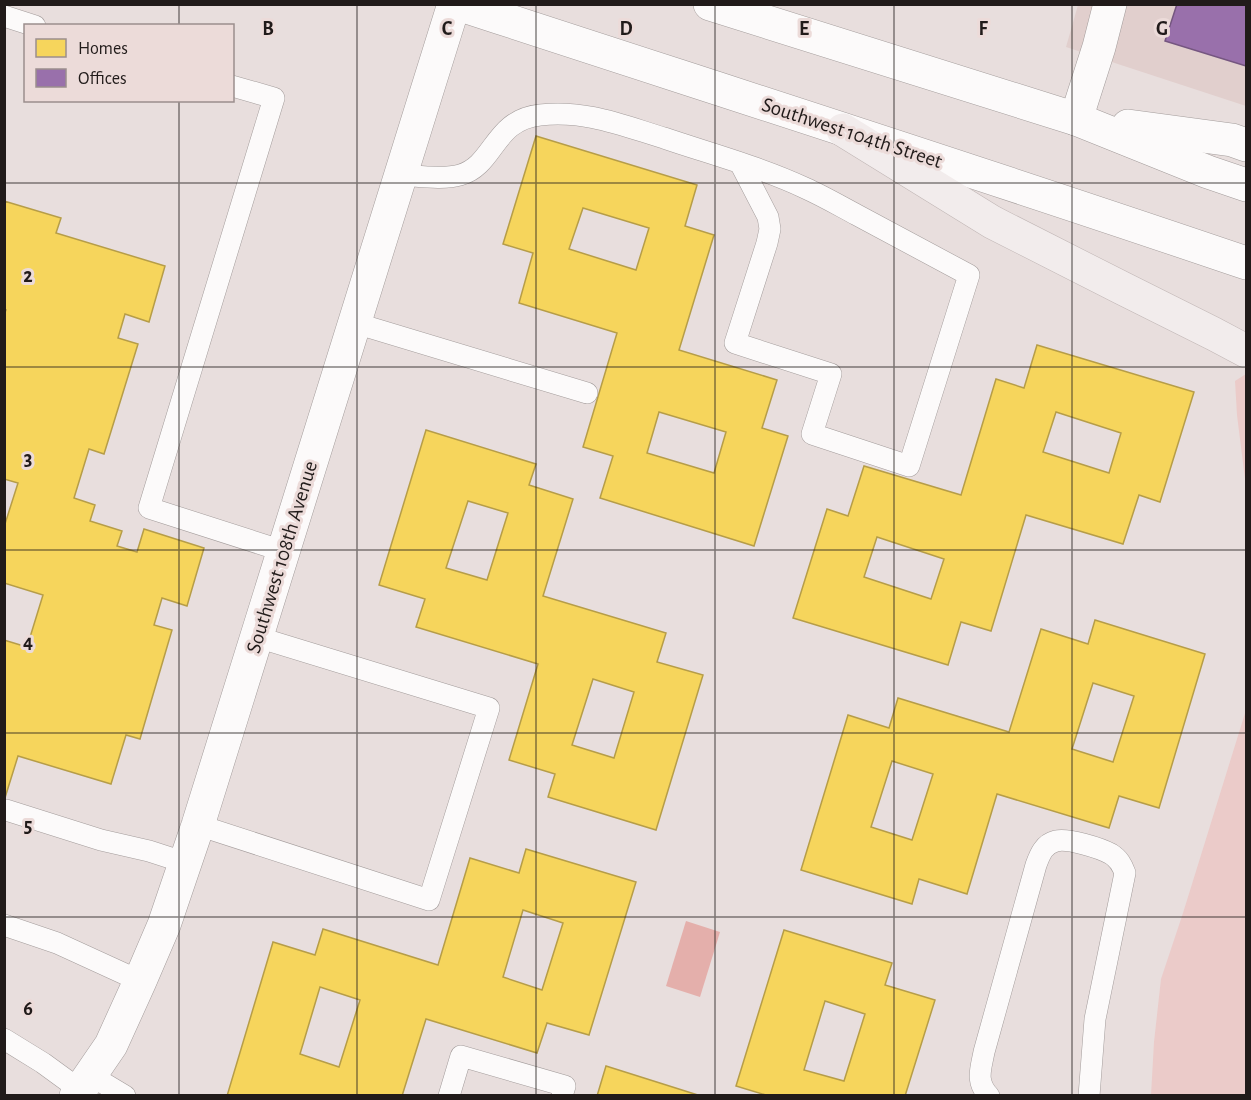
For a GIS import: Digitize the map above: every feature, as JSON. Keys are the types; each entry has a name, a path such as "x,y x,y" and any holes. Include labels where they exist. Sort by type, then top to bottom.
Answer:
{"highway":[{"path":"843,130 992,222 1246,351"}],"main road":[{"name":"Southwest 104th Street","path":"456,4 1053,197 1246,263"},
{"name":"Southwest 108th Avenue","path":"82,1087 111,1045 164,925 186,863 456,4"},
{"path":"1076,119 1110,4"},
{"path":"725,7 1076,119 1246,185"},
{"path":"1076,119 1232,140 1246,145"}],"lane":[{"path":"4,16 29,24"},
{"path":"234,87 274,98 149,508 284,551"},
{"path":"401,176 461,175 472,170 516,122 532,116 557,113 583,115 740,163 806,188 969,275 909,466 812,434 831,374 735,343 770,229 768,217 740,163"},
{"path":"355,323 587,393"},
{"path":"198,825 429,900 489,708 257,637"},
{"path":"6,810 101,840 149,850 186,863"},
{"path":"989,1095 981,1085 979,1077 984,1052 1036,865 1043,849 1056,841 1064,840 1111,854 1122,865 1125,873 1095,1019 1089,1095"},
{"path":"4,925 57,943 140,981"},
{"path":"4,1039 82,1087 125,1095"},
{"path":"449,1095 461,1056 565,1086 562,1095"}],"shaded area":[{"path":"1078,5 1246,5 1246,106 1066,47"},
{"path":"1246,374 1246,487 1235,381"},
{"path":"1246,710 1246,1095 1151,1095 1161,979"},
{"path":"686,921 720,932 700,997 666,986"}],"building: Homes":[{"path":"536,136 697,185 685,226 714,235 679,350 777,380 762,428 788,436 754,546 600,498 613,456 583,447 617,333 519,303 533,253 503,244","holes":["583,208 649,228 636,270 569,249","659,412 726,432 714,473 647,453"]},
{"path":"4,201 61,218 56,233 165,266 149,322 125,314 118,338 138,344 104,454 89,449 74,498 95,505 90,521 122,531 117,546 137,552 144,529 204,548 187,606 162,598 154,625 172,630 140,739 126,735 111,784 18,756 4,801 4,640 27,647 43,595 4,583 4,527 18,483 4,479 4,315 6,310 4,310"},
{"path":"1037,345 1194,392 1160,502 1139,495 1123,544 1026,515 991,631 961,622 948,665 793,618 827,509 848,516 864,466 961,495 996,379 1024,388","holes":["1056,412 1121,433 1109,473 1043,452","877,537 944,559 931,599 864,577"]},
{"path":"426,430 536,464 529,485 573,499 543,596 666,633 657,662 703,675 656,830 548,797 555,774 509,760 538,664 416,627 425,599 379,585","holes":["468,501 508,513 487,580 446,568","593,679 634,692 614,758 572,745"]},
{"path":"1095,620 1205,654 1159,808 1119,796 1109,828 997,794 967,894 919,879 912,904 801,870 848,715 889,728 898,698 1009,732 1041,629 1088,644","holes":["1093,683 1134,696 1113,762 1072,749","892,761 933,774 912,840 871,827"]},
{"path":"526,849 636,882 589,1035 547,1023 537,1053 426,1019 402,1096 227,1096 273,942 315,955 323,929 438,965 470,858 519,873","holes":["523,910 563,923 542,990 503,977","320,987 360,1000 339,1067 300,1054"]},
{"path":"784,930 892,963 885,985 935,1000 905,1096 769,1096 736,1086","holes":["825,1001 865,1014 844,1081 804,1070"]},
{"path":"606,1066 701,1096 597,1096"}],"building: Offices":[{"path":"1177,4 1246,4 1246,66 1165,41"}]}
